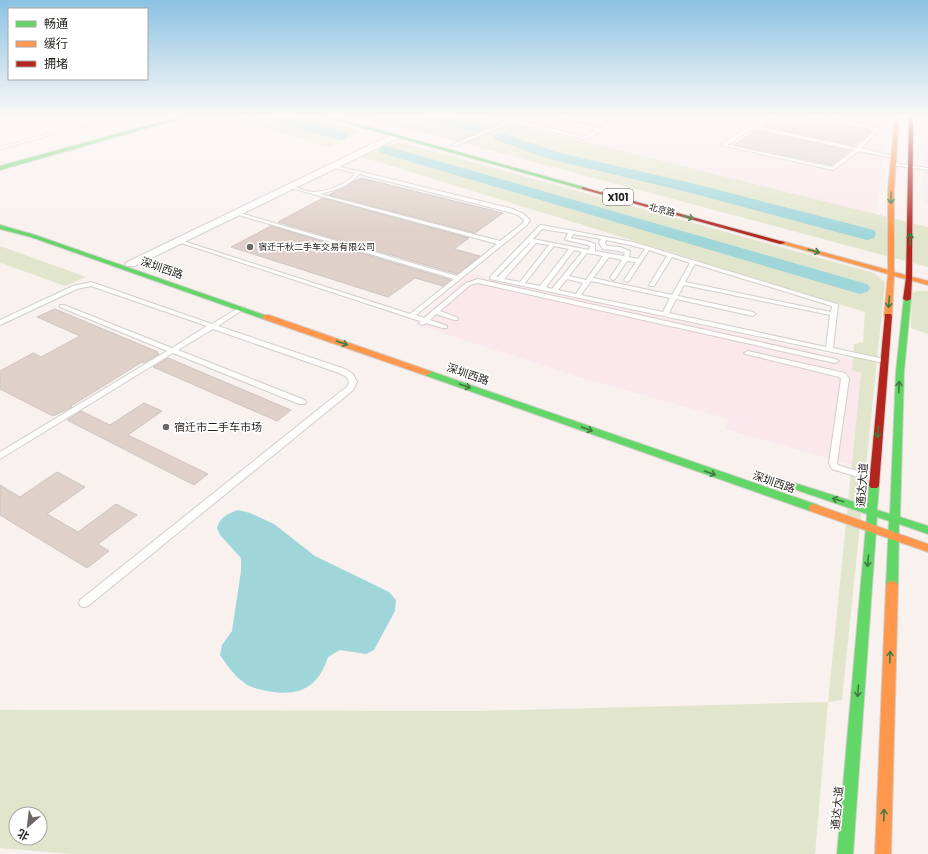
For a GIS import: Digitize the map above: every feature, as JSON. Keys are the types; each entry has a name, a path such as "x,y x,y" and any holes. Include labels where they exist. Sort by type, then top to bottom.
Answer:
{"main road":[{"path":"0,162 19,157"},
{"path":"0,168 40,157"},
{"name":"北京路","path":"473,157 891,268"},
{"name":"北京路","path":"495,157 909,273 928,283"},
{"name":"通达大道","path":"883,854 894,536 894,519 885,482 892,363 891,190 894,157"},
{"name":"通达大道","path":"845,854 872,511 885,482 892,363 909,273 911,157"},
{"name":"深圳西路","path":"0,219 490,385"},
{"name":"深圳西路","path":"0,227 33,236 242,308 928,548"},
{"name":"北京路","path":"909,273 928,273"},
{"name":"深圳西路","path":"767,477 928,530"}],"street":[{"path":"130,264 351,157"}],"lane":[{"path":"777,157 833,169 848,157"},
{"path":"884,157 911,166 928,169"},
{"path":"332,166 504,209 524,216 527,220 525,224 411,316"},
{"path":"314,194 346,183 355,177 358,172"},
{"path":"289,187 500,243"},
{"path":"236,213 458,278"},
{"path":"829,349 834,305 631,243 541,227 532,240 492,278 892,363"},
{"path":"554,291 593,245 590,243 573,242 568,239 571,232"},
{"path":"605,238 602,246 609,249 625,250 628,252 626,258 613,278"},
{"path":"532,240 639,261"},
{"path":"178,241 411,316 423,322 445,327"},
{"path":"520,284 553,244"},
{"path":"542,288 573,248"},
{"path":"627,280 648,248"},
{"path":"577,296 607,255"},
{"path":"652,285 670,255"},
{"path":"665,314 693,262"},
{"path":"565,277 588,280 753,314"},
{"path":"423,322 468,284 478,280 835,360"},
{"path":"683,281 834,311"},
{"path":"0,323 75,287 91,284 342,371 350,376 353,382 350,388 343,394 84,603"},
{"path":"62,306 302,402"},
{"path":"0,456 242,308"},
{"path":"434,312 456,319"},
{"path":"778,360 782,349"},
{"path":"748,353 842,375 845,379 833,463 835,467 842,470 885,482"}],"shaded area":[{"path":"646,157 883,157 876,214"},
{"path":"922,157 928,157 928,204 924,204"},
{"path":"471,274 853,360 852,370 861,373 852,465 725,429 728,419 576,376 415,324"}],"green space":[{"path":"362,157 454,157 874,273 885,282 842,700 828,702 861,373 852,370 854,344 863,342 865,312"},
{"path":"515,157 646,157 928,227 928,267"},
{"path":"0,246 86,277 65,286 0,263"},
{"path":"918,291 928,291 928,334 911,328 912,293"},
{"path":"828,702 815,854 72,854 0,848 0,710 475,711"}],"water":[{"path":"238,510 250,513 274,524 315,556 389,592 396,600 395,611 374,650 366,654 340,650 328,657 324,668 313,683 306,688 289,693 278,693 251,687 230,669 220,655 222,645 232,631 241,571 241,558 220,535 217,528 224,516"}],"building":[{"path":"792,157 841,157 832,165"},
{"path":"361,178 503,213 475,233 329,195"},
{"path":"323,198 469,238 454,249 480,256 457,274 278,222"},
{"path":"271,226 451,280 443,286 415,278 388,297 231,247"},
{"path":"55,309 158,352 157,353 159,354 144,363 142,362 71,406 72,407 53,416 0,389 0,371 33,353 41,357 80,336 37,317"},
{"path":"168,358 291,410 277,421 153,367"},
{"path":"144,403 162,411 128,435 208,474 194,485 67,420 81,411 110,425"},
{"path":"57,472 85,487 47,514 78,532 116,504 137,515 98,544 109,551 87,568 0,515 0,485 20,497"}],"waterway":[{"path":"410,157 860,288"},
{"path":"559,157 695,189 867,234"}],"traffic: fast":[{"path":"0,168 40,157"},
{"path":"471,157 584,188"},
{"path":"0,227 33,236 266,317"},
{"path":"892,585 900,371 907,299"},
{"path":"427,373 814,508"},
{"path":"779,481 928,530"},
{"path":"845,854 874,486"}],"traffic: slow":[{"path":"888,316 891,273 891,190 894,157"},
{"path":"782,243 928,283"},
{"path":"266,317 427,373"},
{"path":"814,508 928,548"},
{"path":"883,854 892,585"}],"traffic: jam":[{"path":"907,299 909,278 911,157"},
{"path":"584,188 782,243"},
{"path":"874,486 888,316"}],"place":[{"name":"宿迁千秋二手车交易有限公司","path":"250,247"},
{"name":"宿迁市二手车市场","path":"166,427"}]}
